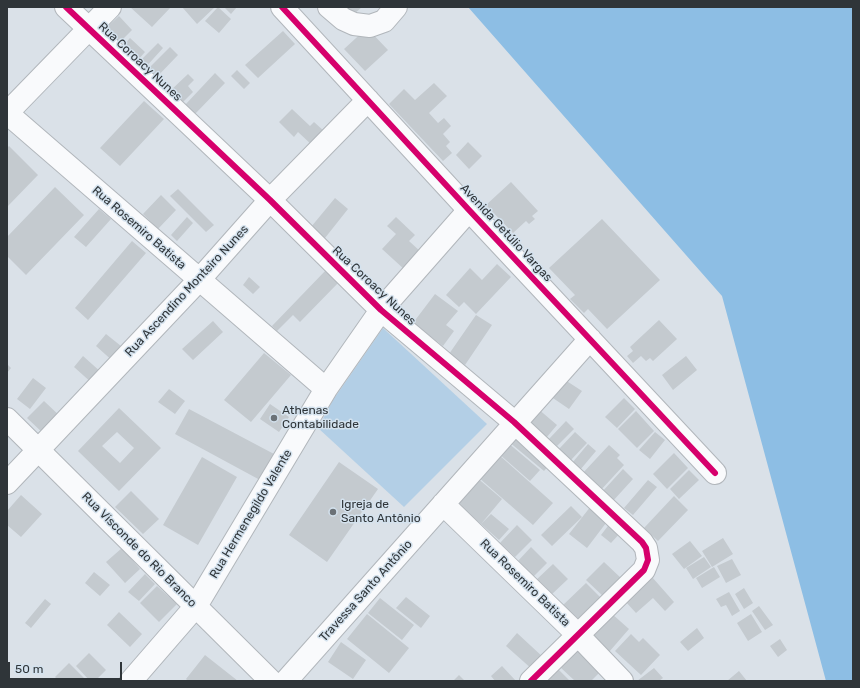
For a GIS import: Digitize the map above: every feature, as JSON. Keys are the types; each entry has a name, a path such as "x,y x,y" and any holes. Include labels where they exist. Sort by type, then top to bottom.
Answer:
{"street":[{"name":"Rua Coroacy Nunes","path":"66,7 270,200 381,310 514,422 642,542 646,548 648,560 644,570 635,581 577,634"},
{"path":"7,113 110,7"},
{"name":"Avenida Getúlio Vargas","path":"282,7 715,473"},
{"path":"329,7 343,19 354,24 370,26 384,21 396,7"},
{"name":"Rua Ascendino Monteiro Nunes","path":"7,483 199,280 270,200 368,100"},
{"name":"Rua Rosemiro Batista","path":"7,113 326,389"},
{"name":"Rua Hermenegildo Valente","path":"131,681 196,606 326,389 381,310 469,210"},
{"name":"Travessa Santo Antônio","path":"286,681 514,422 590,339"},
{"name":"Rua Visconde do Rio Branco","path":"7,419 271,681"},
{"name":"Rua Rosemiro Batista","path":"443,504 577,634 622,681"},
{"path":"531,681 577,634"}],"shaded area":[{"path":"468,7 853,7 853,681 826,681 722,296"},
{"path":"383,328 487,424 404,507 318,428 333,400"}],"building":[{"path":"130,7 171,7 152,27"},
{"path":"182,7 215,7 197,24"},
{"path":"218,7 231,19 219,33 205,21"},
{"path":"224,7 237,7 231,14"},
{"path":"345,7 362,7 353,15"},
{"path":"119,16 132,30 119,43 105,29"},
{"path":"367,28 388,50 365,71 344,49"},
{"path":"283,31 295,44 258,78 245,65"},
{"path":"130,38 145,52 137,61 122,47"},
{"path":"158,43 163,48 144,69 138,63"},
{"path":"170,47 178,55 154,80 146,71"},
{"path":"237,70 250,83 244,89 231,76"},
{"path":"215,73 225,83 195,114 185,105"},
{"path":"188,74 194,80 188,86 193,92 181,104 169,92"},
{"path":"434,83 447,96 429,113 438,123 444,118 451,126 443,134 450,142 446,146 452,153 443,161 389,104 404,89 415,100"},
{"path":"144,101 164,119 120,166 100,148"},
{"path":"292,109 310,126 314,122 325,132 313,146 298,132 294,137 279,122"},
{"path":"468,142 482,156 469,169 456,155"},
{"path":"9,146 38,175 7,207 7,148"},
{"path":"511,182 538,211 532,216 535,219 529,224 526,221 513,233 486,205"},
{"path":"55,187 84,215 26,275 7,256 7,237"},
{"path":"178,189 214,225 206,232 170,196"},
{"path":"161,195 176,210 158,229 143,214"},
{"path":"335,198 348,209 325,238 311,227"},
{"path":"99,209 111,219 86,247 74,237"},
{"path":"187,217 193,223 177,241 171,235"},
{"path":"396,217 415,235 409,241 421,252 405,270 382,249 396,234 387,226"},
{"path":"602,219 660,280 607,329 588,309 584,313 570,299 575,295 549,268"},
{"path":"132,241 146,253 88,320 75,308"},
{"path":"497,264 511,277 476,314 464,302 459,307 446,295 470,268 482,280"},
{"path":"326,270 339,282 300,322 293,315 277,331 272,326"},
{"path":"249,277 260,287 253,294 243,285"},
{"path":"435,294 458,311 446,325 454,331 443,346 413,323"},
{"path":"476,315 492,325 465,365 449,354"},
{"path":"659,320 677,339 653,361 650,358 646,361 641,356 633,363 627,356 633,351 630,347"},
{"path":"213,321 223,332 193,360 182,349"},
{"path":"106,334 126,350 115,363 96,346"},
{"path":"264,353 291,375 251,422 224,400"},
{"path":"83,356 102,373 93,384 74,367"},
{"path":"686,356 697,370 673,390 662,375"},
{"path":"7,364 11,368 7,373"},
{"path":"33,378 46,388 30,409 17,399"},
{"path":"562,378 582,391 569,409 550,396"},
{"path":"169,389 185,401 175,414 158,402"},
{"path":"624,398 635,409 617,428 605,417"},
{"path":"44,401 62,418 45,435 27,418"},
{"name":"Athenas Contabilidade","path":"270,404 289,417 279,432 260,419"},
{"path":"119,408 161,448 119,491 78,451","holes":["117,432 134,448 120,463 102,446"]},
{"path":"537,408 557,425 546,438 526,421"},
{"path":"189,409 274,454 260,480 175,434"},
{"path":"636,411 654,431 637,448 618,429"},
{"path":"566,421 574,429 557,446 549,439"},
{"path":"575,432 587,443 571,460 559,449"},
{"path":"655,432 665,440 650,459 639,450"},
{"path":"515,433 551,463 544,471 508,441"},
{"path":"507,442 540,470 530,481 498,453"},
{"path":"588,444 596,451 580,470 572,463"},
{"path":"609,445 620,455 617,458 624,465 600,491 581,475"},
{"path":"674,453 688,468 667,489 653,474"},
{"path":"498,454 553,503 533,525 478,477"},
{"path":"202,457 237,477 198,545 163,525"},
{"name":"Igreja de Santo Antônio","path":"339,462 378,489 327,562 289,535"},
{"path":"623,469 633,479 612,502 601,493"},
{"path":"689,470 699,480 679,499 670,489"},
{"path":"475,476 502,499 481,524 454,502"},
{"path":"648,480 657,487 633,515 624,508"},
{"path":"131,491 159,519 143,534 115,507"},
{"path":"21,495 42,514 21,537 7,525 7,511"},
{"path":"674,496 688,510 658,541 644,528"},
{"path":"571,506 582,517 552,546 541,535"},
{"path":"591,506 609,519 587,548 569,534"},
{"path":"491,514 509,529 499,540 481,524"},
{"path":"611,522 622,531 611,543 601,535"},
{"path":"517,525 532,540 515,557 500,543"},
{"path":"723,538 733,554 712,567 702,551"},
{"path":"690,541 702,556 684,569 672,554"},
{"path":"531,547 547,563 532,578 517,562"},
{"path":"122,548 140,569 125,583 106,562"},
{"path":"704,557 711,567 693,579 686,568"},
{"path":"732,559 741,575 726,583 717,566"},
{"path":"604,562 622,579 604,597 586,580"},
{"path":"553,564 568,579 550,596 535,581"},
{"path":"714,567 720,577 702,588 696,578"},
{"path":"94,572 110,585 100,596 85,583"},
{"path":"145,574 155,584 139,601 128,592"},
{"path":"652,577 674,602 665,611 653,598 636,613 625,601"},
{"path":"586,583 602,599 577,623 562,606"},
{"path":"157,586 177,604 159,622 140,603"},
{"path":"744,588 753,603 744,609 735,594"},
{"path":"729,592 740,611 732,616 726,605 721,607 716,599"},
{"path":"406,597 430,616 421,628 396,608"},
{"path":"380,598 414,625 402,640 368,613"},
{"path":"45,599 51,604 31,628 25,623"},
{"path":"759,606 773,625 765,630 752,611"},
{"path":"119,612 142,634 130,647 107,625"},
{"path":"611,613 629,629 609,652 591,636"},
{"path":"367,614 409,648 389,673 347,639"},
{"path":"751,614 762,632 748,641 737,623"},
{"path":"697,628 704,638 688,651 680,642"},
{"path":"517,633 544,658 533,670 506,646"},
{"path":"631,634 639,642 643,638 660,655 641,675 615,651"},
{"path":"780,639 787,650 778,657 770,646"},
{"path":"341,642 366,660 353,679 328,662"},
{"path":"578,650 600,672 591,681 575,681 560,667"},
{"path":"89,653 106,670 95,681 90,681 76,666"},
{"path":"205,655 238,681 188,681 186,679"},
{"path":"69,663 87,681 59,681 55,677"},
{"path":"502,666 516,681 495,681 491,676"},
{"path":"557,668 570,681 544,681"},
{"path":"654,668 663,678 659,681 637,681"},
{"path":"739,671 747,681 727,681"},
{"path":"459,675 465,681 453,681"}],"cycle path":[{"path":"66,7 270,200 381,310 514,422 642,542 646,548 648,560 644,570 531,681"},
{"path":"282,7 715,473"}],"place":[{"name":"Athenas Contabilidade","path":"274,418"},
{"name":"Igreja de Santo Antônio","path":"333,512"}]}
